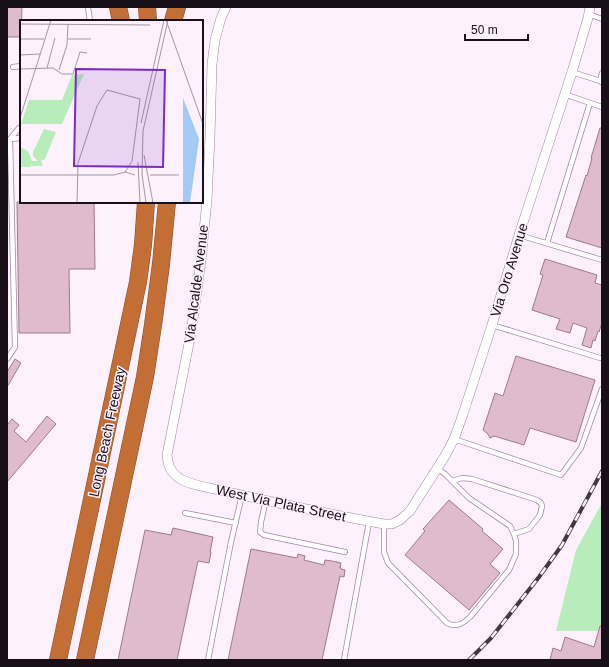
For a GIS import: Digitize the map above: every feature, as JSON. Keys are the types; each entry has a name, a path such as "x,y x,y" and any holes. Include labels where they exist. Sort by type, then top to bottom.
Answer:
{"highway":[{"path":"118,7 121,20"},
{"path":"147,7 148,20"},
{"path":"168,7 169,20"},
{"path":"173,20 177,7"},
{"path":"139,203 143,245"},
{"name":"Long Beach Freeway","path":"58,660 138,282 143,245 146,203"},
{"name":"Long Beach Freeway","path":"85,660 144,377 153,325 167,203"}],"street":[{"name":"Via Alcalde Avenue","path":"168,466 167,455 191,333 201,260 207,200 212,64 215,40 221,18 226,7"},
{"name":"Via Oro Avenue","path":"400,520 410,511 438,469 454,439 492,325 519,235 572,72 589,10"},
{"name":"West Via Plata Street","path":"168,466 172,473 180,479 192,484 369,522 392,524 400,520"}],"lane":[{"path":"88,7 90,20"},
{"path":"589,10 602,19"},
{"path":"13,67 20,66"},
{"path":"572,72 601,82 602,73"},
{"path":"564,94 602,107"},
{"path":"547,243 590,103"},
{"path":"7,359 14,347 10,139 20,128"},
{"path":"10,139 20,138"},
{"path":"519,235 602,260"},
{"path":"492,325 602,358"},
{"path":"454,439 561,475 581,448 602,389"},
{"path":"384,524 384,552 388,564 447,623 459,625 465,622 509,570 516,554 516,541 510,526 470,498 452,480 438,469"},
{"path":"452,480 462,478 472,479 541,503 542,506 540,515 529,529 514,534"},
{"path":"208,660 242,495"},
{"path":"266,500 260,532 264,535 345,552"},
{"path":"185,513 236,524"},
{"path":"344,660 369,522"}],"green space":[{"path":"602,503 602,631 556,631 576,550"}],"building":[{"path":"7,7 22,7 20,37 7,37"},
{"path":"600,128 602,128 602,248 566,237 586,175 587,176"},
{"path":"17,202 94,203 95,269 69,269 70,333 19,333"},
{"path":"545,259 597,275 595,283 602,285 602,323 595,341 593,340 591,348 582,345 587,328 573,323 570,333 556,329 560,319 532,310 543,275 540,274"},
{"path":"516,356 595,380 576,442 530,428 524,445 494,436 490,438 483,430 495,393 503,396"},
{"path":"15,359 21,363 7,387 7,372"},
{"path":"47,416 56,424 7,482 7,425 12,419 19,425 14,431 26,442"},
{"path":"449,500 483,529 482,531 503,549 490,564 500,573 469,610 405,555 425,531 423,529"},
{"path":"173,528 213,537 209,563 198,561 177,660 118,660 145,530 171,535"},
{"path":"251,549 297,558 298,554 305,556 304,560 324,565 325,560 341,563 340,568 345,570 344,577 340,576 322,660 228,660"},
{"path":"600,626 602,626 602,660 550,660 553,648 561,651 565,637 594,647"}],"railway":[{"path":"469,660 491,638 562,545 602,471"}]}
